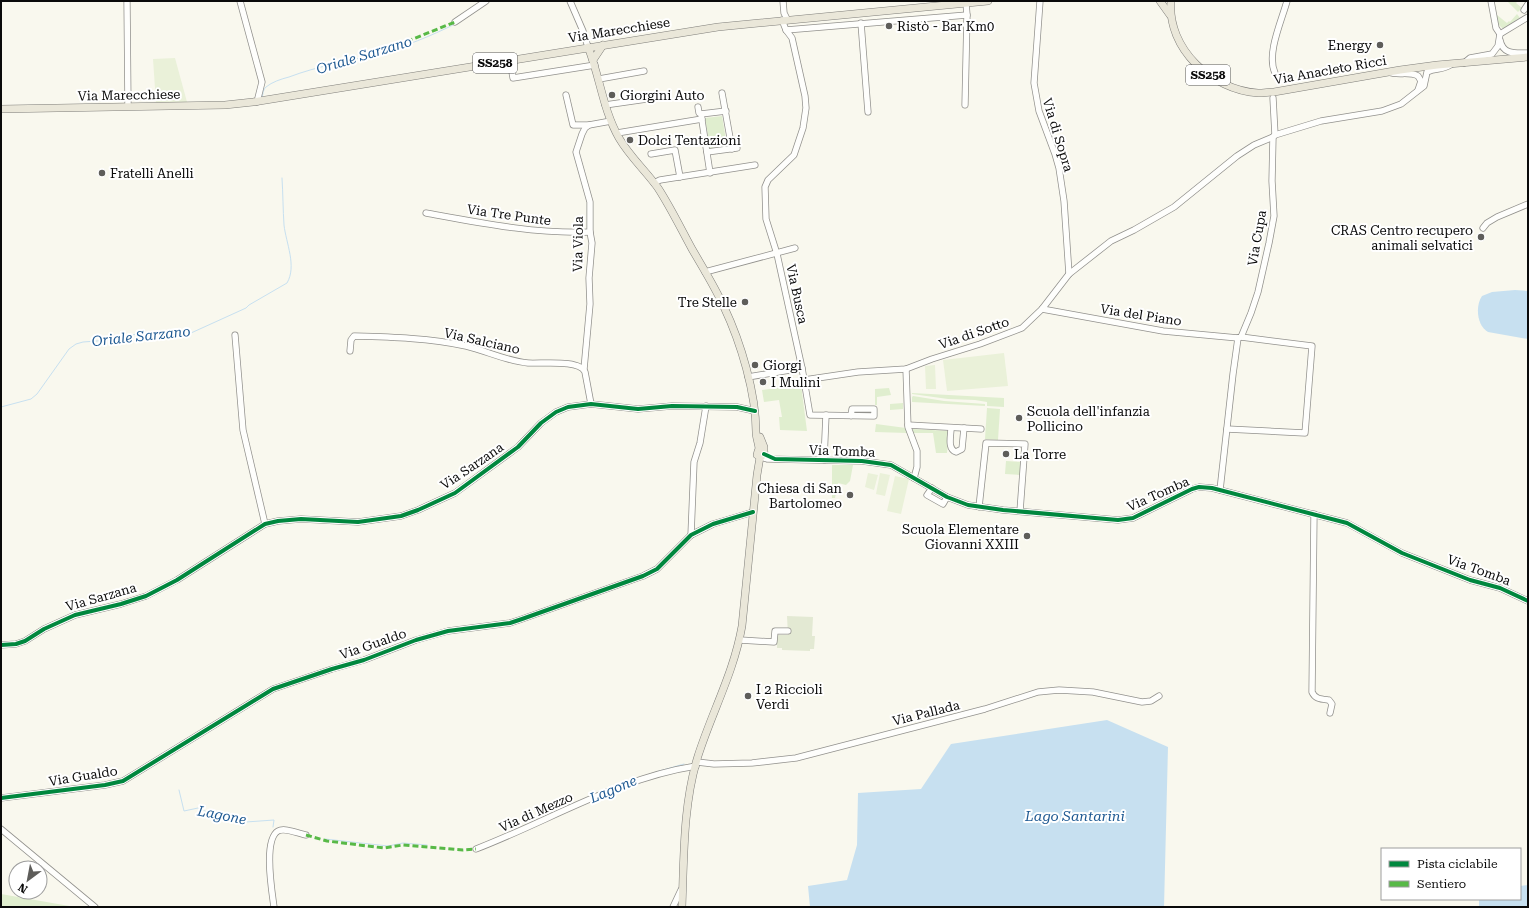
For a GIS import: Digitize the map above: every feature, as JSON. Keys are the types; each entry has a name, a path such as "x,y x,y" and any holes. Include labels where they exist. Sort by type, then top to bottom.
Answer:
{"main road":[{"name":"Via Marecchiese","path":"1,109 225,105 257,102 718,27 988,1"},
{"name":"Via Anacleto Ricci","path":"1160,1 1171,17 1178,38 1190,58 1209,75 1220,82 1235,88 1258,93 1274,92 1388,72 1528,57"},
{"name":"Via Anacleto Ricci","path":"1171,1 1171,17"},
{"path":"594,63 603,45"},
{"path":"588,47 611,121 617,133 627,150 654,183 668,204 724,306 732,324 748,377 757,428 763,442 757,475 740,640 732,667 696,764 689,802 683,886 678,907"}],"street":[{"path":"128,1 128,106"},
{"path":"240,1 262,82 257,102"},
{"path":"455,22 486,1"},
{"path":"570,1 588,47"},
{"name":"Via Busca","path":"784,1 784,20 786,30 792,38 805,96 806,108 803,128 794,155 771,175 765,187 766,219 777,254 802,368 810,415 826,415"},
{"name":"Via di Sopra","path":"1040,1 1034,83 1035,95 1040,116 1059,168 1064,201 1069,274"},
{"path":"1275,72 1272,65 1273,52 1287,1"},
{"path":"1491,1 1496,28 1500,35 1502,47 1505,50 1515,53 1528,53"},
{"path":"965,105 966,3"},
{"path":"1524,10 1528,4"},
{"path":"786,30 967,15"},
{"path":"1464,63 1470,58 1492,54 1498,46 1500,35 1528,17"},
{"path":"861,23 868,112"},
{"path":"510,60 513,78 594,63"},
{"path":"1274,136 1320,121 1382,111 1401,104 1426,83 1427,72 1446,69 1452,64"},
{"path":"599,80 644,72"},
{"path":"1388,72 1394,75 1411,73 1418,76 1422,81 1417,91"},
{"path":"707,152 735,148 722,93"},
{"path":"566,96 573,125 589,125 611,121"},
{"path":"606,105 654,98"},
{"name":"Via Cupa","path":"1220,490 1240,337 1251,313 1258,292 1274,216 1272,181 1274,136 1273,98"},
{"path":"698,107 701,116 710,173"},
{"path":"617,133 726,111"},
{"name":"Via Viola","path":"584,369 590,304 589,278 592,243 590,232 590,202 576,152 582,134 589,125"},
{"name":"Via di Sotto","path":"906,369 1010,334 1022,328 1042,309 1069,274 1112,241 1174,207 1237,156 1254,145 1274,136"},
{"path":"651,154 675,150 680,177"},
{"path":"654,183 660,180 756,165"},
{"path":"1483,228 1487,223 1497,217 1528,204"},
{"name":"Via Tre Punte","path":"426,213 500,226 550,232 590,232"},
{"path":"705,272 795,248"},
{"name":"Via del Piano","path":"1042,309 1163,331 1240,337 1312,346 1305,433 1227,429"},
{"path":"235,334 243,430 265,524"},
{"name":"Via Salciano","path":"350,351 351,340 354,336 426,340 468,346 514,360 545,364 576,364 584,369"},
{"path":"748,377 802,368"},
{"path":"584,369 590,404"},
{"path":"804,380 858,372 906,369 908,425 917,451 917,468 914,478"},
{"name":"Via Sarzana","path":"1,645 16,644 25,641 44,629 75,615 121,604 146,596 177,580 265,524 278,521 300,520 358,522 401,516 412,512 454,493 518,447 541,423 556,412 568,407 590,404 638,409 672,406 737,406 755,411"},
{"path":"691,535 694,462 700,443 706,406"},
{"path":"824,460 826,415 851,416"},
{"path":"908,425 982,429"},
{"path":"951,428 950,448 956,452 962,449 964,428"},
{"path":"979,507 986,442 1025,444 1020,511"},
{"name":"Via Tomba","path":"761,454 775,459 885,463 962,504 979,507 1124,520 1145,513 1192,489 1199,487 1220,490 1347,523 1402,553 1470,580 1500,588 1528,601"},
{"path":"932,488 928,495 942,504 947,497"},
{"name":"Via Gualdo","path":"1,798 105,785 122,781 273,689 364,660 416,640 448,631 522,619 643,576 657,569 691,535 713,524 753,512"},
{"path":"1314,514 1312,692 1318,699 1329,700 1332,704 1330,713"},
{"path":"740,640 774,642 775,631 788,631"},
{"name":"Via Pallada","path":"696,764 745,763 796,758 985,709 1038,692 1059,690 1093,692 1142,702 1151,701 1159,696"},
{"name":"Via di Mezzo","path":"476,849 504,839 626,784 696,764"},
{"path":"1,829 95,907"},
{"path":"274,907 269,871 271,843 274,836 278,831 283,830 306,835"}],"green space":[{"path":"1507,1 1518,1 1516,3 1522,8 1518,12"},
{"path":"1517,14 1520,18 1504,28 1498,24 1496,17 1497,15 1507,23 1509,21 1510,22"},
{"path":"175,58 187,102 156,103 153,59"},
{"path":"722,116 727,146 710,148 705,118"},
{"path":"1004,353 1008,386 947,391 943,360"},
{"path":"935,365 936,389 926,389 925,366"},
{"path":"801,385 807,431 780,430 779,417 782,417 779,400 764,402 762,390"},
{"path":"889,388 891,395 877,397 877,405 875,405 875,389"},
{"path":"912,393 1004,398 1004,407 987,406 987,402 975,400 948,399"},
{"path":"913,396 944,401 985,404 985,406 912,402"},
{"path":"903,403 903,409 890,410 890,404"},
{"path":"987,408 1000,409 998,440 985,439"},
{"path":"876,424 906,428 907,433 875,432"},
{"path":"913,429 949,431 947,453 936,453 933,433 913,433"},
{"path":"1006,461 1021,462 1020,475 1005,474"},
{"path":"832,465 853,465 850,481 846,485 838,483 835,498 832,498"},
{"path":"868,473 878,475 874,490 865,487"},
{"path":"880,473 890,475 885,496 876,494"},
{"path":"895,476 909,479 901,514 887,511"},
{"path":"787,616 813,617 812,636 815,636 814,649 810,649 810,651 782,650 782,648 777,648 777,635 788,635"},
{"path":"1,894 8,895 8,900 35,900 75,907 1,907"}],"water":[{"path":"1515,290 1528,291 1528,339 1488,332 1479,321 1478,305 1482,296 1492,292"},
{"name":"Lago Santarini","path":"1107,720 1168,747 1164,907 810,907 808,886 847,880 857,845 858,793 921,789 951,744"},
{"path":"1528,885 1528,907 1479,907 1479,900 1521,900 1521,886"}],"waterway":[{"name":"Oriale Sarzano","path":"262,98 265,88 277,81 322,67 388,51 417,41 455,24"},
{"name":"Oriale Sarzano","path":"1,407 31,399 37,394 69,349 76,344 155,332 191,333 246,308 287,283 290,276 291,262 284,225 282,178"},
{"name":"Lagone","path":"656,772 684,764"},
{"name":"Lagone","path":"179,790 184,811 198,808 219,817 246,822 274,820 273,827"},
{"name":"Lagone","path":"325,839 388,846 403,843 427,845"}],"marked path":[{"path":"364,55 403,43 455,22"},
{"path":"306,835 327,841 384,848 403,845 463,850 476,849"}],"cycle path":[{"path":"1,645 16,644 25,641 44,629 75,615 121,604 146,596 177,580 265,524 301,519 358,522 401,516 418,510 455,493 518,447 541,423 556,412 568,407 591,404 638,409 672,406 737,407 755,411"},
{"path":"764,454 775,459 862,461 891,465 947,497 968,505 1003,510 1118,520 1133,518 1192,489 1199,487 1212,488 1347,523 1402,553 1470,580 1500,588 1528,601"},
{"path":"1,798 105,785 123,781 273,689 364,660 416,640 448,631 510,623 643,576 657,569 691,535 713,524 753,512"}],"place":[{"name":"Ristò - Bar Km0","path":"889,26"},
{"name":"Energy","path":"1380,45"},
{"name":"Giorgini Auto","path":"612,95"},
{"name":"Dolci Tentazioni","path":"630,140"},
{"name":"Fratelli Anelli","path":"102,173"},
{"name":"CRAS Centro recupero animali selvatici","path":"1481,237"},
{"name":"Tre Stelle","path":"745,302"},
{"name":"Giorgi","path":"755,365"},
{"name":"I Mulini","path":"763,382"},
{"name":"Scuola dell'infanzia Pollicino","path":"1019,418"},
{"name":"La Torre","path":"1006,454"},
{"name":"Chiesa di San Bartolomeo","path":"850,495"},
{"name":"Scuola Elementare Giovanni XXIII","path":"1027,536"},
{"name":"I 2 Riccioli Verdi","path":"748,696"}]}
